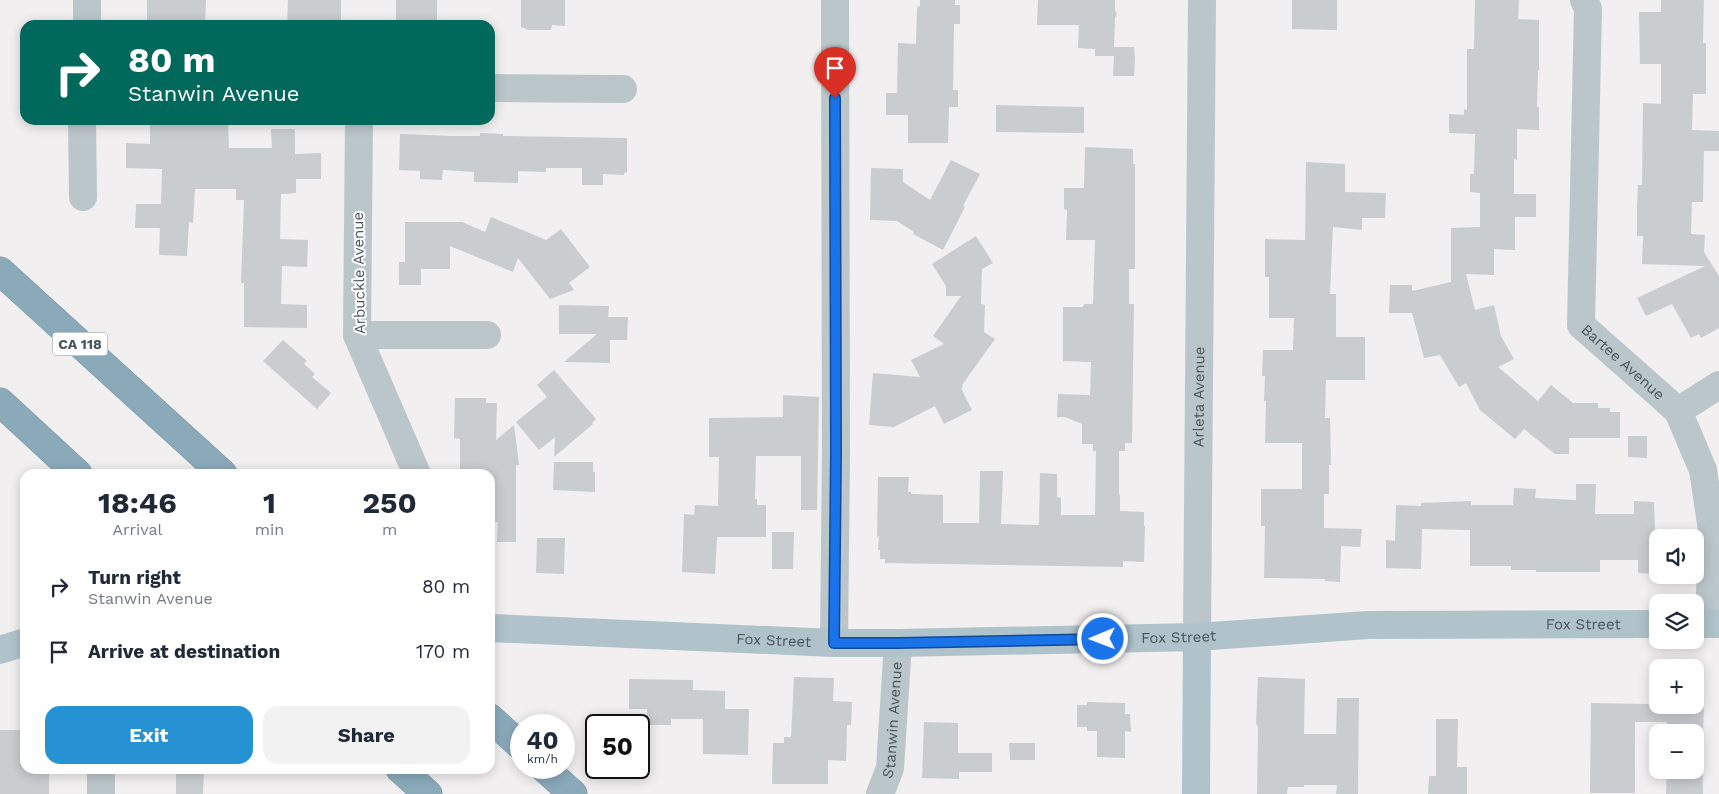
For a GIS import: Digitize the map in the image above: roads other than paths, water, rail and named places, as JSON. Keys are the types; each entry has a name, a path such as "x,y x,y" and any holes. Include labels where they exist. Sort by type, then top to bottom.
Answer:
{"highway":[{"name":"CA 118","path":"0,271 218,469"},
{"path":"0,402 73,469"},
{"path":"495,723 510,736"},
{"path":"406,774 428,794"},
{"path":"556,779 573,794"}],"main road":[{"name":"Fox Street","path":"495,628 834,643 898,643 1197,637 1368,625 1649,624"},
{"name":"Arleta Avenue","path":"1196,794 1197,637"},
{"path":"0,650 20,644"}],"street":[{"path":"87,0 87,20"},
{"path":"834,643 836,461 835,0"},
{"name":"Arleta Avenue","path":"1197,637 1202,0"},
{"name":"Bartee Avenue","path":"1584,0 1588,9 1582,325 1678,411 1703,470 1712,530 1708,624"},
{"path":"495,88 623,89"},
{"path":"82,125 83,197"},
{"name":"Arbuckle Avenue","path":"359,125 357,335 415,469"},
{"path":"357,335 487,334"},
{"path":"1678,411 1719,385"},
{"name":"Stanwin Avenue","path":"880,794 890,768 898,643"},
{"path":"101,774 101,794"}]}
